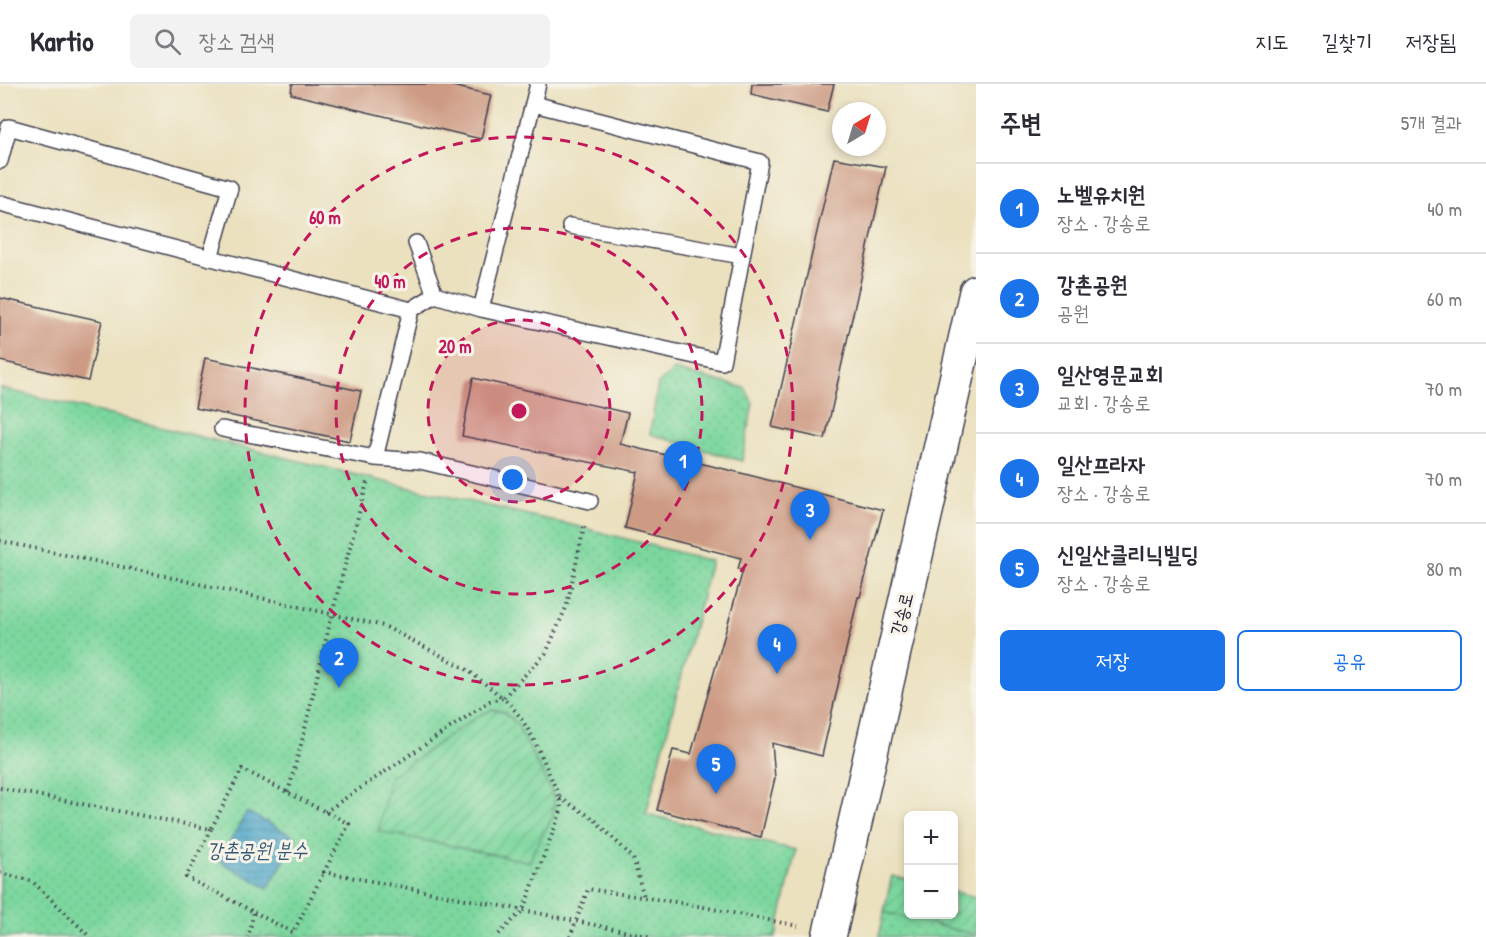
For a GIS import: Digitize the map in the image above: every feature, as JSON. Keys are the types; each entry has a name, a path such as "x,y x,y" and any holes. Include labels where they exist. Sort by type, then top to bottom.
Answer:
{"main road":[{"name":"강송로","path":"829,937 976,292"}],"lane":[{"path":"481,309 538,84"},
{"path":"375,458 411,310 435,295 481,309 722,362 760,162 534,104"},
{"path":"0,161 9,127 230,188 210,258"},
{"path":"0,203 411,310"},
{"path":"570,226 742,256"},
{"path":"416,243 435,295"},
{"path":"222,429 375,458 420,461 590,501"}],"path":[{"path":"288,792 332,614 375,458"},
{"path":"325,812 490,701 503,698 546,653 567,605 590,501"},
{"path":"0,541 384,626 465,668 503,698 513,707 525,724 560,798 561,811 523,910 496,937"},
{"path":"242,769 288,792 349,824 293,933 186,877 242,769"},
{"path":"0,788 211,830"},
{"path":"560,798 594,819 633,858 644,897"},
{"path":"324,872 652,937"},
{"path":"0,873 32,881 90,937"},
{"path":"570,937 588,889 688,904 798,926"},
{"path":"248,937 254,912"}],"green space":[{"path":"674,370 745,388 753,403 742,461 650,434 658,384"},
{"path":"0,388 584,528 711,561 646,814 796,850 776,937 0,937"},
{"path":"492,710 504,712 517,724 554,801 553,816 530,862 378,831 390,777 476,717"},
{"path":"892,876 904,879 904,919 958,919 958,893 976,897 976,937 879,937"},
{"path":"892,876 904,879 904,917 884,912"},
{"path":"958,893 976,897 976,935 912,919 958,919"}],"water":[{"name":"강촌공원 분수","path":"246,813 296,839 268,888 219,861"}],"building":[{"path":"292,84 444,84 491,95 481,139 291,94"},
{"path":"752,84 834,84 827,112 751,94"},
{"path":"834,158 886,167 825,439 772,427"},
{"path":"0,298 102,321 88,381 0,361"},
{"path":"205,358 361,391 350,441 195,408"},
{"path":"473,378 628,413 620,444 883,510 860,597 858,597 822,756 772,743 775,778 761,837 657,810 673,750 691,754 743,570 738,569 741,558 625,528 638,472 462,436"}],"place":[{"name":"노벨유치원","path":"683,491"},
{"name":"일산영문교회","path":"810,540"},
{"name":"일산프라자","path":"777,674"},
{"name":"강촌공원","path":"339,688"},
{"name":"신일산클리닉빌딩","path":"716,794"}]}
